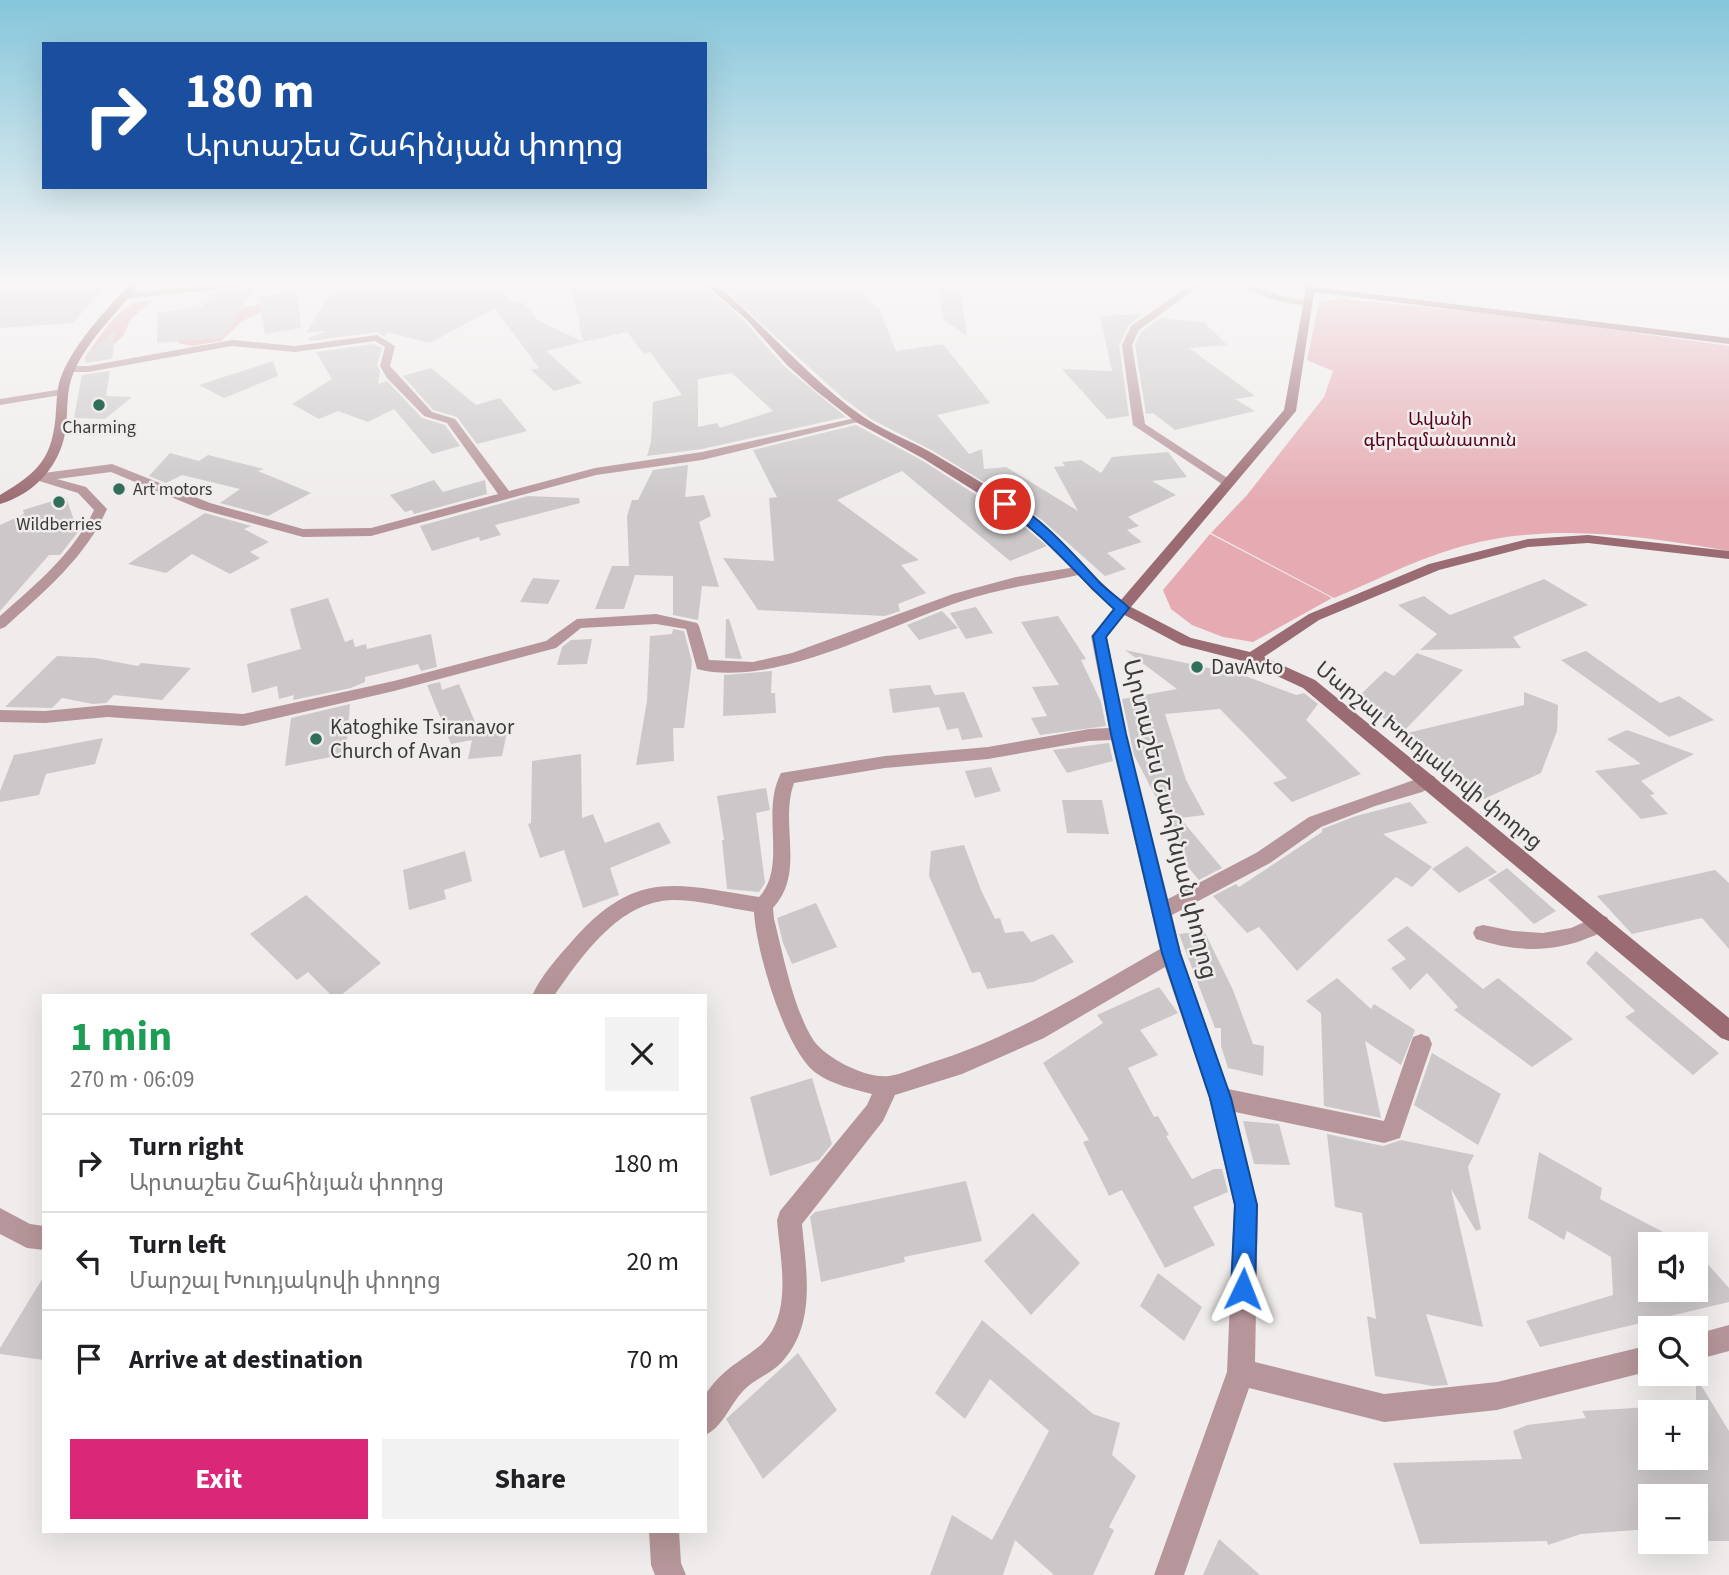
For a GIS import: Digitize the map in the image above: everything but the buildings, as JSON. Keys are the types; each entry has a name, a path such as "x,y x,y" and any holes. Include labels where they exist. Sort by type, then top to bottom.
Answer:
{"street":[{"path":"40,477 52,461 60,437 63,392 69,369 78,358"},
{"path":"69,369 88,369 152,358"},
{"path":"387,358 385,366 391,376 428,414 451,421 507,497"},
{"name":"Մարշալ Խուդյակովի փողոց","path":"786,358 860,419 928,456 1024,516 1122,608 1186,642 1252,658 1309,684 1428,780 1589,929 1729,1031"},
{"path":"1130,358 1139,425 1228,484"},
{"path":"1122,608 1290,411 1298,358"},
{"path":"0,402 63,392"},
{"path":"0,500 40,477 112,468 196,503 303,533 371,532 595,472 702,456 860,419"},
{"path":"0,624 68,557 97,520 101,509 75,486 40,477"},
{"path":"1252,658 1314,617 1400,581 1434,567 1528,543 1588,540 1729,555"},
{"path":"0,716 45,717 107,711 243,720 394,686 551,645 578,624 656,619 692,626 702,665 753,667 796,657 958,597 1016,580 1082,570"},
{"name":"Արտաշես Շահինյան փողոց","path":"1122,608 1099,636 1118,734 1171,953 1220,1098 1246,1205 1241,1372 1169,1575"},
{"path":"1118,734 1089,735 988,753 885,762 787,778 779,817 781,878 777,889 763,906 764,919 782,988 806,1047 822,1065 843,1076 887,1087 962,1064 1036,1031 1171,953"},
{"path":"1161,911 1263,858 1315,822 1368,801 1416,788 1428,780"},
{"path":"544,994 586,938 634,901 647,896 696,894 763,906"},
{"path":"1483,933 1530,942 1589,929"},
{"path":"1220,1098 1384,1132 1392,1130 1421,1044"},
{"path":"707,1418 726,1390 742,1373 771,1355 788,1334 795,1294 789,1220 807,1195 831,1171 868,1121 887,1087"},
{"path":"0,1220 27,1236 42,1238"},
{"path":"1708,1344 1729,1338"},
{"path":"1241,1372 1384,1408 1497,1396 1638,1361"},
{"path":"664,1533 666,1565 671,1575"}],"green space":[{"name":"Ավանի գերեզմանատուն","path":"1308,358 1729,358 1729,551 1625,536 1556,533 1522,535 1487,540 1438,554 1334,598 1211,533 1247,495 1324,397 1333,371 1307,360"},
{"path":"1210,534 1332,598 1253,642 1223,637 1192,625 1171,609 1163,590"}],"place":[{"name":"Charming","path":"99,405"},
{"name":"Art motors","path":"119,489"},
{"name":"Wildberries","path":"59,502"},
{"name":"DavAvto","path":"1197,667"},
{"name":"Katoghike Tsiranavor Church of Avan","path":"316,739"}],"route":[{"path":"1005,504 1024,516 1064,550 1097,587 1122,608 1099,636 1118,734 1171,953 1220,1098 1246,1205 1243,1289"}]}
